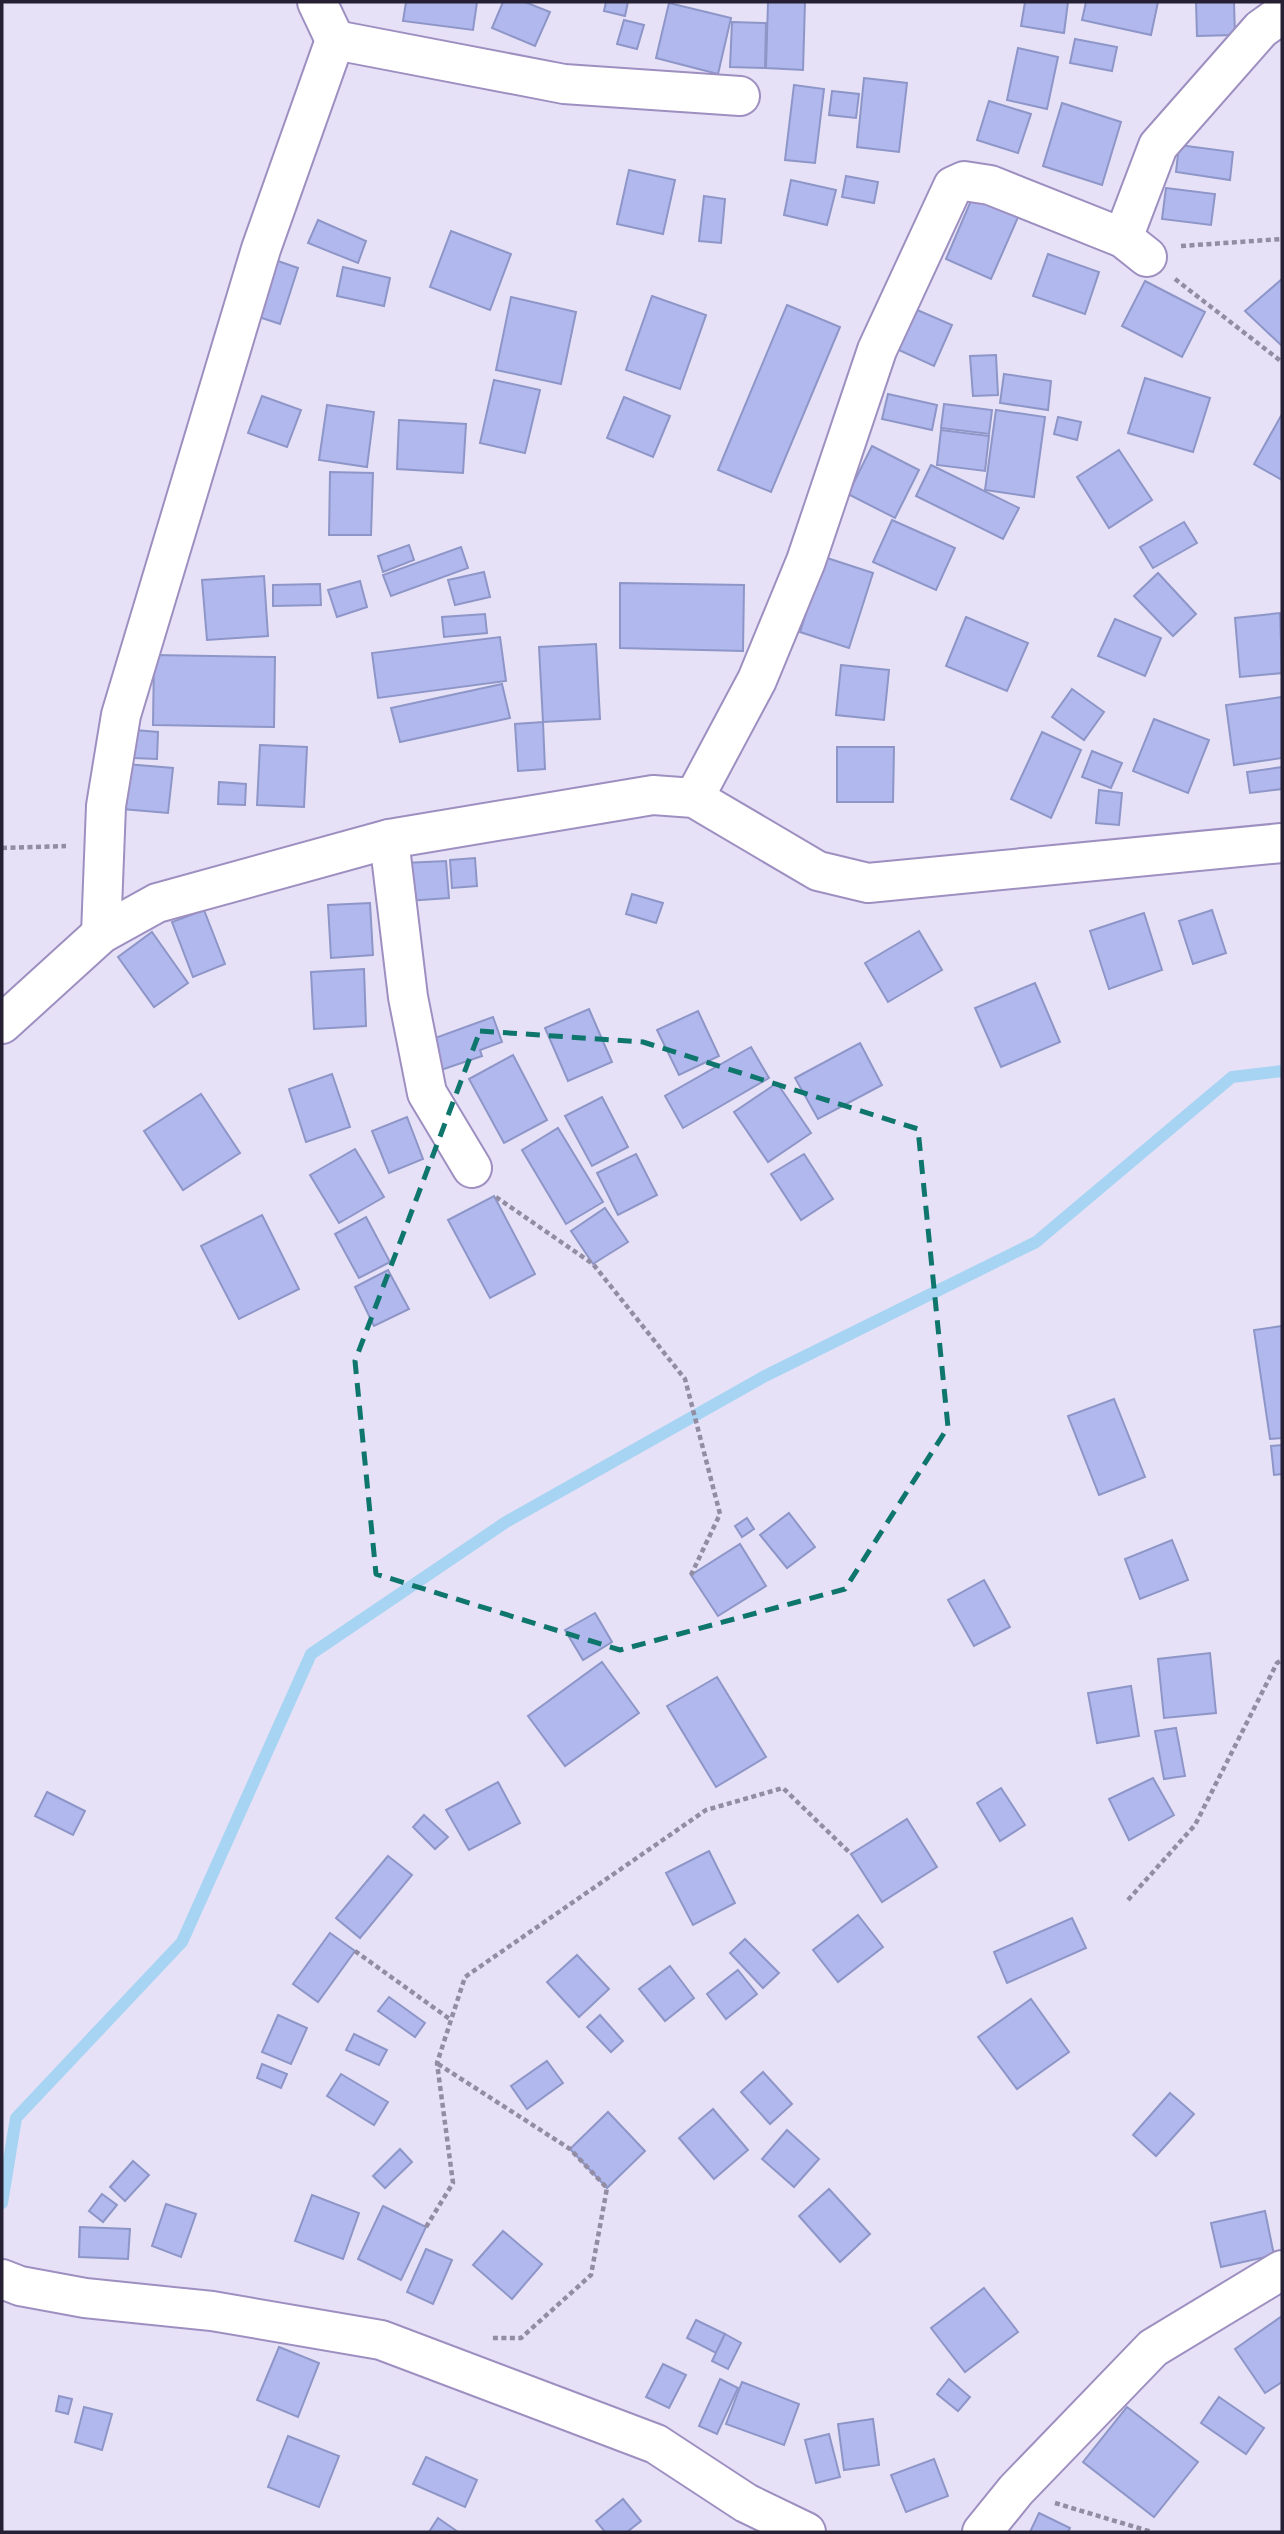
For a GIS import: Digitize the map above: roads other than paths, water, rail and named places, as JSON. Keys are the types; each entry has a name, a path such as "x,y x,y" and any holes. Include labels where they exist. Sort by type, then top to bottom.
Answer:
{"street":[{"path":"317,2 335,40"},
{"path":"101,934 106,806 121,715 261,249 347,2"},
{"path":"694,798 757,680 806,561 877,350 953,186 964,181 979,182 1135,248 1158,146 1261,29 1282,13"},
{"path":"335,40 564,84 740,96"},
{"path":"2,1024 101,934 157,903 389,839 653,795 694,798 818,871 868,883 1282,843"},
{"path":"389,839 408,997 427,1093 472,1168"},
{"path":"982,2532 1016,2490 1153,2348 1282,2270"},
{"path":"11,2283 85,2298 212,2311 381,2340 656,2444 746,2503 806,2532"}],"waterway":[{"path":"2,2203 16,2118 182,1942 311,1654 506,1522 765,1376 1036,1242 1232,1077 1282,1071"}]}
